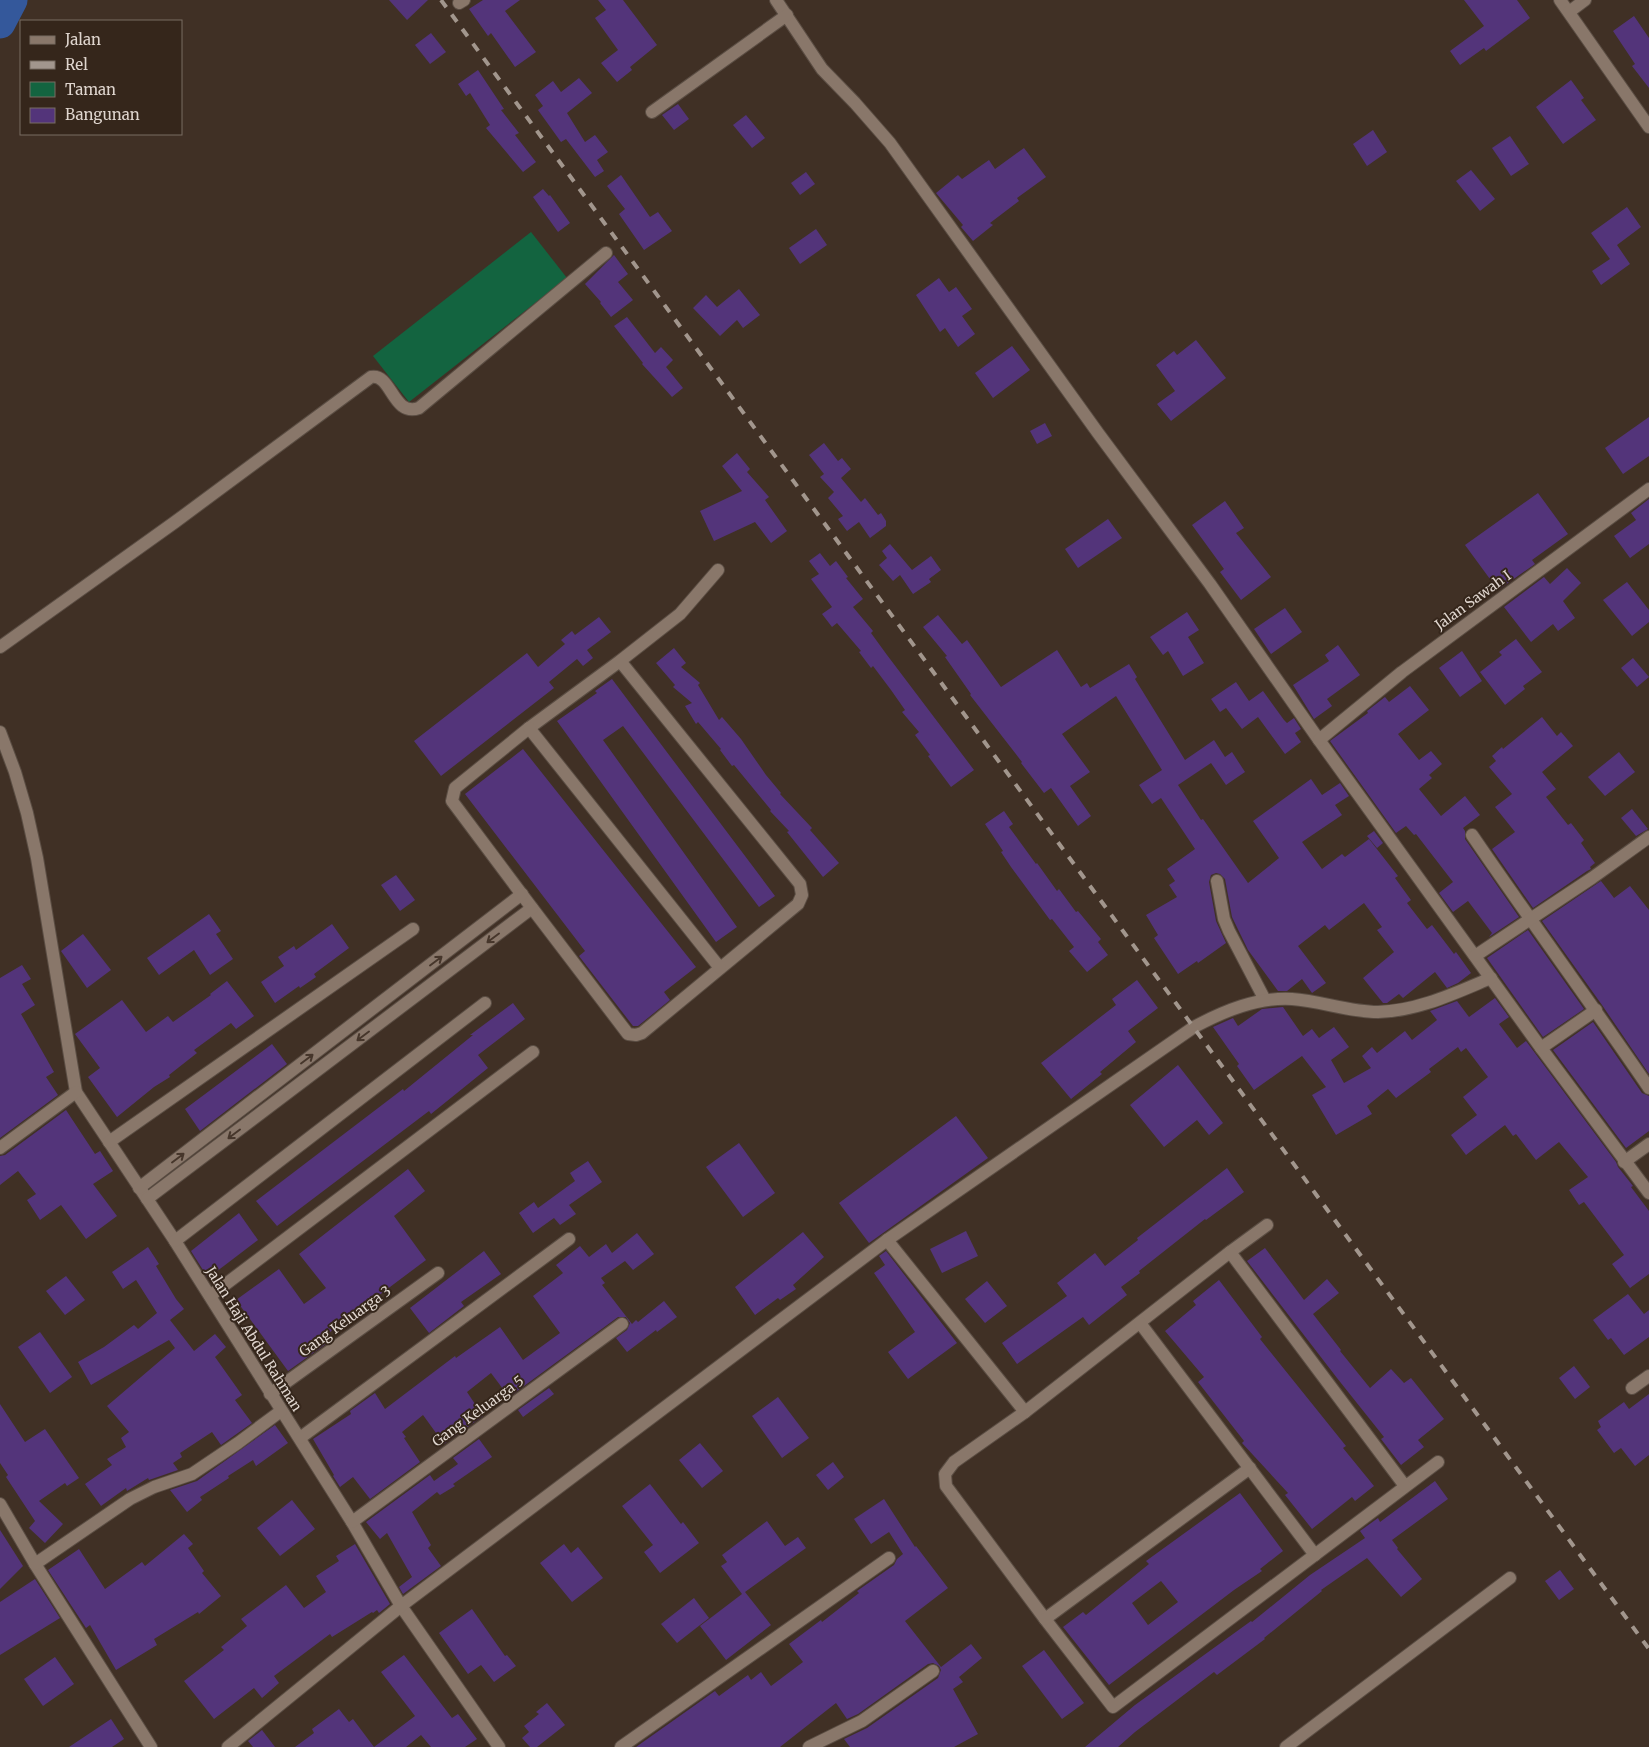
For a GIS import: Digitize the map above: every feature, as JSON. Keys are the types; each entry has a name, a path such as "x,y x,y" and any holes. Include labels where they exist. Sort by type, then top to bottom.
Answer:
{"street":[{"path":"776,0 822,69 855,103 896,151 1098,433 1210,584 1319,740 1490,978 1624,1162 1649,1193"},
{"path":"1560,0 1649,127"},
{"path":"1569,12 1585,0"},
{"path":"652,112 787,15"},
{"path":"0,647 168,528 371,378 376,376 383,380 396,400 407,409 418,408 606,253"},
{"name":"Jalan Sawah I","path":"1319,740 1402,672 1649,489"},
{"path":"620,661 800,884 802,895 798,904 636,1035 628,1034 452,801 455,788 529,728 680,614 718,570"},
{"path":"529,728 720,968"},
{"path":"0,732 15,772 37,858 76,1092 0,1148"},
{"path":"1472,835 1649,1088"},
{"path":"1475,956 1649,837"},
{"path":"1217,881 1220,904 1226,925 1265,1000"},
{"path":"139,1188 522,894"},
{"path":"147,1199 532,908"},
{"path":"110,1142 412,929"},
{"path":"228,1747 401,1606 887,1240 1194,1027 1219,1013 1265,1000 1292,999 1362,1012 1380,1012 1424,1004 1490,978"},
{"path":"175,1241 484,1003"},
{"path":"1541,1048 1596,1010"},
{"path":"210,1296 533,1052"},
{"name":"Jalan Haji Abdul Rahman","path":"76,1092 175,1241 270,1394 300,1438 401,1606 499,1747"},
{"path":"1624,1162 1649,1144"},
{"path":"1267,1225 1025,1412 954,1462 945,1474 946,1486 1113,1707 1438,1462"},
{"path":"300,1438 569,1239"},
{"path":"887,1240 1025,1412"},
{"path":"1230,1252 1405,1486"},
{"name":"Gang Keluarga 3","path":"270,1394 438,1273"},
{"path":"1140,1323 1315,1555"},
{"name":"Gang Keluarga 5","path":"352,1522 622,1324"},
{"path":"1632,1388 1649,1376"},
{"path":"35,1564 130,1498 154,1487 192,1474 281,1411"},
{"path":"1045,1619 1250,1468"},
{"path":"0,1504 35,1564 151,1747"},
{"path":"621,1747 889,1558"},
{"path":"1286,1747 1510,1578"},
{"path":"809,1747 862,1721 933,1671"}],"green space":[{"path":"531,232 567,278 409,402 373,356"}],"building":[{"path":"389,0 428,0 407,20"},
{"path":"483,0 520,0 505,11 536,52 515,67 491,33 488,36 469,9"},
{"path":"598,0 623,0 657,45 630,67 632,70 617,82 601,63 618,50 595,18 606,10"},
{"path":"1464,0 1517,0 1530,18 1486,51 1484,48 1460,65 1450,51 1484,26"},
{"path":"1634,16 1649,38 1649,88 1632,66 1635,64 1613,31"},
{"path":"431,33 446,52 430,64 415,45"},
{"path":"478,70 504,109 501,110 519,133 515,135 536,162 523,172 486,128 490,125 470,93 466,96 458,84"},
{"path":"579,78 592,93 567,113 585,142 595,135 608,152 597,160 604,171 595,177 566,139 561,142 538,110 543,106 535,95 553,81 561,92"},
{"path":"1571,80 1584,98 1581,100 1596,120 1563,144 1536,107"},
{"path":"678,104 689,119 674,130 662,115"},
{"path":"746,115 765,138 752,148 733,125"},
{"path":"1373,130 1387,152 1367,166 1353,144"},
{"path":"1510,136 1529,164 1511,176 1492,148"},
{"path":"1024,148 1046,177 1017,198 1019,201 990,223 993,225 973,241 961,227 963,225 936,193 958,175 962,179 989,160 995,169"},
{"path":"1471,170 1495,199 1480,211 1456,181"},
{"path":"806,172 815,184 800,195 791,183"},
{"path":"621,175 650,217 658,212 672,231 644,250 619,214 625,209 607,186"},
{"path":"543,189 550,195 570,223 558,232 533,197"},
{"path":"1627,207 1641,227 1617,245 1630,264 1601,285 1592,271 1610,259 1591,233"},
{"path":"816,229 827,245 800,264 789,248"},
{"path":"614,255 628,274 618,282 633,300 611,317 585,284"},
{"path":"939,278 949,292 956,287 972,309 962,316 975,334 958,347 945,328 940,332 916,295"},
{"path":"739,289 760,315 743,328 737,320 720,336 693,308 706,295 717,307"},
{"path":"627,317 655,353 661,347 673,360 666,367 683,388 672,397 642,364 614,326"},
{"path":"1196,340 1226,378 1171,421 1157,404 1175,391 1156,365 1174,351 1177,355"},
{"path":"1012,346 1030,370 993,398 975,373"},
{"path":"1649,417 1649,456 1623,474 1605,448"},
{"path":"1045,423 1052,436 1037,444 1030,431"},
{"path":"824,443 838,461 842,458 851,469 841,478 861,502 865,498 878,515 881,513 886,521 886,526 870,538 859,522 847,531 838,519 843,516 828,498 834,492 820,477 824,474 809,455"},
{"path":"737,453 750,469 747,472 769,497 765,500 787,531 771,543 755,522 714,541 700,511 742,491 722,466"},
{"path":"1538,493 1568,534 1532,560 1535,564 1498,590 1465,545"},
{"path":"1649,499 1649,544 1630,558 1614,536 1636,520 1631,513"},
{"path":"1225,501 1244,528 1236,533 1271,577 1241,600 1220,572 1224,569 1192,525"},
{"path":"1108,519 1122,538 1078,568 1065,549"},
{"path":"890,544 912,570 931,556 941,570 929,579 931,582 913,594 900,575 893,581 879,565 887,558 882,551"},
{"path":"820,553 830,566 836,561 848,577 846,578 863,599 853,607 873,631 871,633 974,770 951,787 915,735 919,732 902,712 905,710 891,690 873,666 871,668 859,652 861,651 837,623 832,627 822,614 832,607 811,579 819,574 809,561"},
{"path":"1567,568 1581,583 1563,601 1575,618 1558,631 1553,624 1531,642 1504,607 1544,577 1550,584"},
{"path":"1627,582 1649,610 1649,622 1632,636 1603,600"},
{"path":"1285,608 1302,632 1271,654 1254,629"},
{"path":"1187,612 1199,630 1188,637 1204,663 1183,676 1168,651 1163,655 1150,637"},
{"path":"938,615 962,644 967,640 1001,687 1057,650 1081,687 1087,683 1090,688 1129,664 1137,677 1135,679 1185,760 1214,740 1225,757 1232,752 1245,772 1226,785 1211,763 1178,785 1201,820 1203,819 1248,883 1279,858 1253,821 1311,779 1322,795 1340,783 1349,796 1335,805 1342,815 1302,842 1322,869 1342,854 1345,857 1369,839 1398,876 1395,878 1411,900 1407,903 1427,929 1432,925 1454,954 1456,952 1471,973 1458,983 1447,988 1435,972 1403,998 1399,994 1387,1003 1383,1003 1363,978 1394,952 1377,930 1382,927 1364,903 1329,930 1325,925 1298,946 1326,983 1312,993 1302,979 1287,991 1278,991 1248,950 1232,917 1225,879 1216,873 1211,875 1209,882 1216,921 1226,943 1198,963 1197,961 1178,974 1154,938 1158,935 1146,915 1177,897 1169,885 1175,881 1167,869 1195,849 1161,798 1152,804 1139,785 1162,770 1116,696 1062,734 1090,772 1070,786 1091,816 1078,826 1051,788 1044,793 970,695 945,657 947,656 923,627"},
{"path":"599,617 611,632 587,650 593,658 583,666 577,659 549,682 554,688 441,776 414,741 527,653 538,667 565,644 561,640 572,631 575,635"},
{"path":"1516,639 1542,672 1523,686 1525,689 1505,705 1480,672 1502,655 1499,652"},
{"path":"1338,645 1360,675 1327,699 1332,706 1314,719 1293,685 1329,661 1325,655"},
{"path":"674,648 686,663 681,667 700,683 698,685 719,720 722,717 741,739 780,794 812,828 810,830 839,863 823,877 787,832 789,831 770,811 734,765 732,766 721,749 698,722 696,724 685,706 692,703 673,687 675,685 656,663"},
{"path":"1462,651 1482,681 1460,697 1439,668"},
{"path":"1633,658 1649,677 1637,687 1621,668"},
{"path":"612,679 775,896 759,907 623,726 603,740 737,927 716,942 557,721 597,693 595,691"},
{"path":"1236,682 1249,701 1263,691 1287,723 1294,718 1301,729 1295,733 1301,742 1285,754 1258,717 1242,729 1226,708 1220,712 1211,699"},
{"path":"1410,686 1429,710 1398,734 1419,760 1431,751 1442,764 1429,775 1432,778 1419,789 1441,816 1465,796 1480,815 1463,828 1465,839 1519,917 1489,937 1492,933 1468,901 1453,912 1439,893 1453,882 1416,834 1414,835 1406,826 1396,833 1330,741 1368,713 1367,711 1385,697 1389,702"},
{"path":"1542,717 1557,736 1561,732 1573,746 1542,772 1556,789 1546,797 1568,825 1571,823 1584,840 1581,843 1595,863 1590,867 1591,869 1533,908 1492,849 1515,832 1495,807 1512,794 1489,767 1496,761 1492,756"},
{"path":"523,749 696,967 664,992 670,1000 638,1026 633,1026 579,956 585,951 465,794"},
{"path":"1619,752 1635,772 1605,796 1588,777"},
{"path":"1632,809 1648,829 1636,836 1621,818"},
{"path":"1004,811 1013,824 1009,827 1036,864 1057,891 1059,889 1076,912 1078,911 1101,939 1098,942 1108,955 1087,972 1069,951 1074,947 1052,919 1050,920 1011,867 985,824"},
{"path":"1374,831 1383,843 1377,848 1367,836"},
{"path":"396,875 415,900 400,911 381,885"},
{"path":"1601,881 1614,898 1630,886 1649,910 1649,1074 1542,921"},
{"path":"209,914 221,931 216,934 233,959 210,975 194,950 159,975 147,958"},
{"path":"332,924 349,948 314,974 316,977 300,988 299,986 275,1003 261,982 284,966 278,957 294,946 296,950"},
{"path":"1528,930 1584,1009 1543,1037 1487,958"},
{"path":"83,934 111,970 87,988 61,951"},
{"path":"22,965 31,979 22,984 35,1005 21,1014 54,1072 46,1077 58,1095 0,1138 0,978"},
{"path":"1137,980 1158,1008 1128,1031 1136,1042 1100,1072 1102,1074 1071,1099 1041,1063 1116,1005 1112,999"},
{"path":"227,981 254,1016 236,1029 231,1023 194,1050 197,1053 169,1075 170,1077 154,1087 117,1117 88,1077 100,1068 75,1034 122,1000 146,1032 168,1016 173,1022"},
{"path":"1495,998 1509,1017 1499,1024 1517,1048 1526,1041 1616,1162 1633,1186 1631,1187 1649,1211 1649,1274 1630,1288 1612,1264 1624,1255 1584,1202 1579,1205 1569,1190 1588,1177 1559,1142 1536,1160 1516,1134 1513,1136 1505,1125 1466,1155 1451,1135 1477,1115 1463,1097 1488,1077 1466,1048 1461,1052 1458,1047 1429,1069 1431,1072 1396,1098 1388,1089 1367,1106 1372,1114 1336,1135 1312,1095 1326,1087 1302,1056 1254,1090 1237,1066 1239,1064 1213,1027 1233,1018 1238,1026 1262,1009 1283,1007 1303,1036 1312,1029 1319,1038 1334,1027 1349,1047 1331,1060 1344,1083 1371,1068 1362,1056 1372,1047 1377,1053 1405,1031 1412,1040 1437,1020 1430,1011 1457,1001 1469,1017"},
{"path":"513,1003 525,1019 478,1055 488,1068 431,1114 429,1111 277,1226 256,1201 403,1089 404,1091 473,1035 470,1035"},
{"path":"1593,1022 1642,1093 1649,1096 1649,1131 1626,1148 1553,1050"},
{"path":"272,1044 287,1064 200,1131 185,1109"},
{"path":"1178,1065 1223,1123 1209,1135 1197,1120 1164,1147 1130,1105"},
{"path":"66,1110 95,1154 100,1151 113,1171 93,1184 117,1216 86,1239 61,1205 40,1220 27,1200 36,1194 18,1171 0,1185 0,1156 5,1155"},
{"path":"956,1116 988,1158 869,1243 839,1203"},
{"path":"739,1143 775,1193 743,1217 706,1167"},
{"path":"588,1161 602,1182 569,1205 576,1214 560,1225 554,1218 533,1233 519,1213 534,1202 538,1208 575,1181 570,1173"},
{"path":"1227,1168 1244,1192 1205,1219 1139,1271 1140,1273 1121,1287 1127,1295 1089,1325 1083,1317 1017,1364 1002,1343 1067,1296 1057,1283 1095,1253 1105,1266 1138,1240 1137,1238"},
{"path":"408,1169 425,1191 394,1216 426,1260 326,1335 330,1341 288,1371 236,1300 279,1269 304,1304 326,1288 299,1254"},
{"path":"239,1213 258,1240 208,1278 191,1251"},
{"path":"966,1231 978,1256 942,1273 930,1249"},
{"path":"803,1232 824,1257 793,1285 796,1289 780,1300 778,1298 755,1315 735,1287"},
{"path":"637,1233 654,1254 633,1270 625,1261 601,1278 605,1283 602,1285 632,1324 636,1320 638,1322 664,1301 677,1317 627,1352 616,1338 627,1330 630,1323 626,1317 618,1317 509,1397 491,1373 467,1392 483,1416 444,1444 423,1415 402,1432 420,1462 370,1499 353,1477 340,1487 313,1439 351,1414 350,1411 375,1393 385,1409 455,1356 456,1358 500,1327 523,1360 560,1333 533,1296 563,1273 556,1265 580,1246 589,1257 606,1244 612,1253"},
{"path":"148,1247 159,1264 156,1266 184,1309 170,1320 194,1351 215,1334 226,1347 215,1357 242,1395 235,1400 252,1423 221,1445 212,1432 180,1453 182,1457 173,1463 178,1470 149,1480 148,1478 127,1491 126,1488 101,1506 85,1484 112,1465 107,1459 126,1447 121,1438 129,1432 107,1406 175,1348 169,1340 91,1385 78,1362 104,1347 134,1325 138,1329 157,1313 136,1280 123,1289 112,1272"},
{"path":"1265,1248 1304,1300 1327,1279 1339,1293 1313,1314 1370,1388 1391,1369 1404,1383 1411,1378 1444,1419 1418,1440 1424,1447 1401,1465 1381,1439 1384,1437 1247,1261"},
{"path":"484,1251 501,1274 461,1302 464,1306 429,1333 410,1308"},
{"path":"886,1251 957,1343 908,1379 888,1352 915,1332 874,1273 885,1265 879,1256"},
{"path":"66,1276 85,1300 65,1315 46,1291"},
{"path":"1219,1280 1262,1337 1260,1339 1346,1446 1343,1448 1374,1486 1355,1501 1352,1497 1312,1529 1285,1495 1288,1493 1242,1443 1244,1441 1198,1382 1204,1377 1165,1331 1196,1305 1193,1301"},
{"path":"987,1281 1007,1306 985,1323 965,1299"},
{"path":"1628,1294 1644,1314 1649,1310 1649,1337 1624,1355 1611,1338 1608,1340 1593,1320"},
{"path":"40,1332 72,1377 50,1393 18,1347"},
{"path":"1574,1366 1590,1387 1575,1399 1559,1378"},
{"path":"549,1388 554,1394 523,1417 518,1410"},
{"path":"1649,1394 1649,1455 1635,1466 1621,1448 1614,1453 1597,1430 1601,1427 1598,1421 1624,1402 1629,1409"},
{"path":"778,1397 809,1438 782,1458 752,1416"},
{"path":"0,1404 25,1442 45,1429 79,1478 67,1486 65,1483 39,1501 63,1524 45,1543 29,1528 35,1521 6,1477 8,1475 0,1463"},
{"path":"275,1425 288,1443 256,1466 253,1460 228,1476 229,1478 200,1497 202,1500 187,1512 170,1490 197,1481"},
{"path":"479,1439 492,1457 453,1484 455,1486 440,1495 437,1492 412,1512 431,1545 428,1548 441,1566 403,1594 399,1587 412,1577 387,1533 380,1539 366,1522 430,1475 434,1481 458,1464 453,1458"},
{"path":"700,1443 723,1471 702,1488 679,1460"},
{"path":"833,1462 844,1477 828,1490 816,1475"},
{"path":"1435,1481 1448,1499 1392,1540 1397,1549 1422,1579 1401,1597 1367,1558 1321,1590 1265,1639 1217,1675 1214,1672 1118,1747 1085,1747 1135,1705 1252,1622 1310,1575 1365,1538 1360,1531 1378,1518 1380,1522"},
{"path":"650,1484 681,1524 683,1522 699,1543 660,1573 644,1552 653,1545 622,1506"},
{"path":"1240,1493 1283,1551 1260,1569 1262,1571 1109,1685 1063,1627 1083,1612 1086,1615 1149,1564 1146,1561","holes":["1161,1581 1178,1602 1148,1625 1132,1603"]},
{"path":"884,1499 915,1547 948,1588 905,1621 941,1667 971,1644 982,1658 959,1677 963,1682 953,1689 978,1734 954,1747 850,1747 844,1739 867,1728 938,1678 941,1670 939,1666 933,1663 928,1664 858,1714 847,1719 836,1703 780,1747 636,1747 715,1691 719,1696 748,1675 751,1680 761,1672 771,1686 803,1662 789,1644 821,1620 822,1622 859,1593 857,1591 894,1565 903,1554 889,1532 871,1544 854,1519"},
{"path":"292,1500 315,1529 280,1556 257,1528"},
{"path":"767,1521 785,1546 798,1537 806,1548 745,1592 771,1625 726,1660 700,1626 742,1594 721,1566 727,1562 722,1555"},
{"path":"0,1530 23,1566 0,1589"},
{"path":"184,1534 193,1544 188,1548 204,1571 202,1573 221,1596 199,1614 198,1612 154,1639 157,1645 116,1670 90,1625 86,1628 48,1570 79,1549 105,1589 142,1562 145,1566"},
{"path":"355,1544 390,1604 379,1613 377,1610 372,1612 332,1637 330,1634 274,1676 279,1683 262,1698 254,1688 214,1719 184,1681 224,1650 221,1647 247,1626 241,1619 286,1585 304,1608 326,1592 316,1576 339,1561 336,1556"},
{"path":"564,1544 571,1553 578,1547 603,1578 572,1602 540,1563"},
{"path":"1560,1570 1574,1589 1559,1600 1545,1581"},
{"path":"35,1579 60,1618 0,1655 0,1602"},
{"path":"694,1598 709,1618 677,1643 661,1624"},
{"path":"472,1609 505,1656 507,1655 516,1666 494,1682 481,1665 468,1674 439,1633"},
{"path":"1044,1650 1084,1703 1062,1719 1022,1666"},
{"path":"404,1655 452,1718 458,1714 477,1739 465,1747 431,1747 421,1735 406,1747 374,1747 415,1716 381,1672"},
{"path":"55,1657 74,1684 43,1706 24,1679"},
{"path":"547,1703 565,1725 537,1747 530,1747 522,1738 529,1732 524,1726 539,1714 536,1712"},
{"path":"339,1709 349,1722 353,1719 374,1747 295,1747 314,1733 312,1729"},
{"path":"111,1719 124,1739 112,1747 69,1747"},
{"path":"262,1730 275,1747 253,1747 248,1741"}],"waterway":[{"path":"0,23 12,0"}],"railway":[{"path":"441,0 1649,1649"}]}
